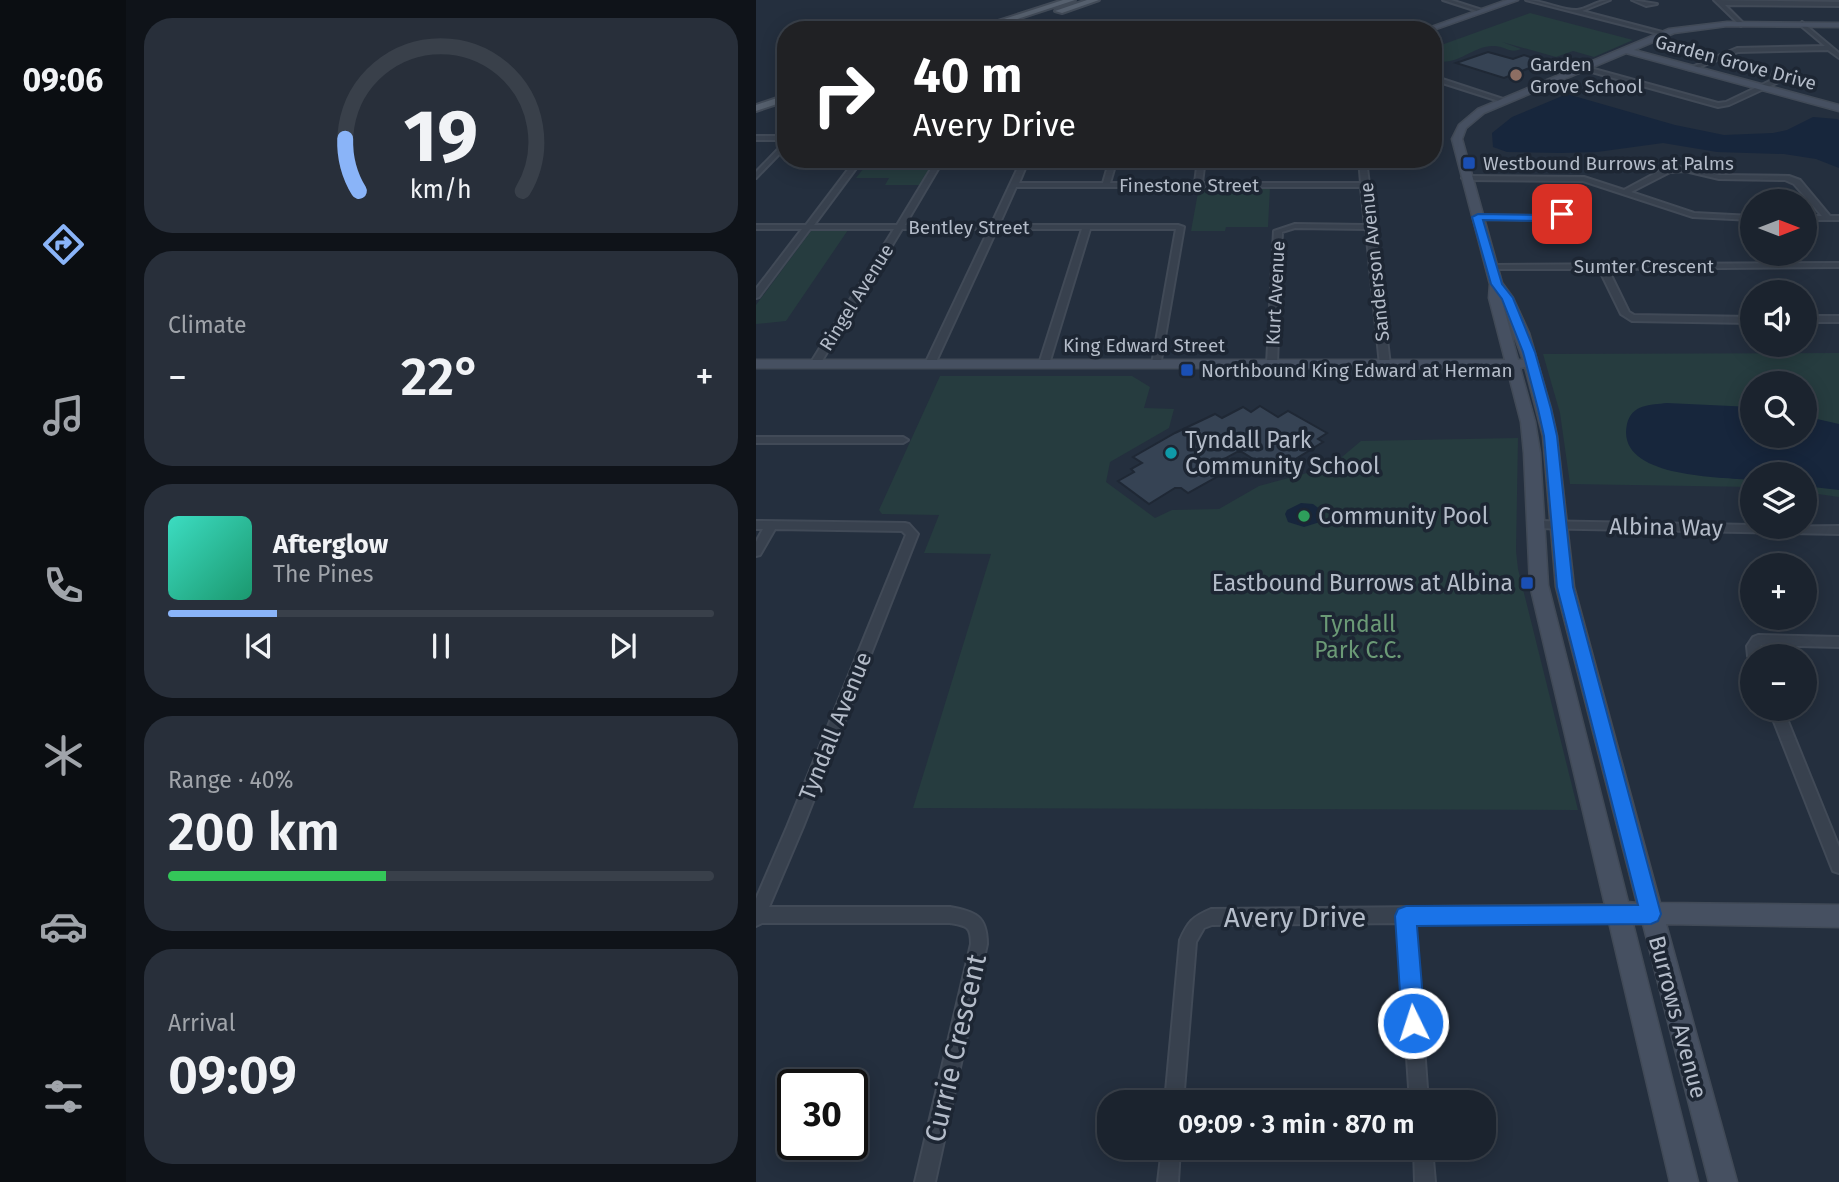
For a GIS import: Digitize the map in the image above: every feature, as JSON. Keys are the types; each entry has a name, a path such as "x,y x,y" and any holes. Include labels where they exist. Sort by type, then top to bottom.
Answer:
{"main road":[{"path":"1004,21 1071,0"},
{"path":"1030,21 1095,0"},
{"path":"756,98 777,91"},
{"path":"756,108 777,101"}],"street":[{"path":"1446,0 1482,10"},
{"path":"1442,25 1514,0"},
{"path":"1529,0 1663,33"},
{"path":"1575,12 1607,0"},
{"path":"1634,0 1644,2"},
{"path":"1719,2 1839,4"},
{"path":"1719,2 1741,24"},
{"name":"Burrows Avenue","path":"1684,1182 1539,585 1528,422 1495,298 1496,284 1492,267 1457,148 1458,135 1474,116 1504,101 1663,33 1691,27 1741,24 1839,24"},
{"path":"1802,24 1839,56"},
{"path":"1690,69 1737,50 1830,48"},
{"name":"Garden Grove Drive","path":"1624,50 1839,108"},
{"path":"1583,68 1718,105 1727,104 1781,78"},
{"path":"1442,82 1504,101"},
{"path":"756,138 777,140"},
{"path":"756,176 777,152"},
{"path":"756,295 853,168"},
{"name":"Ringel Avenue","path":"815,364 936,168"},
{"path":"930,364 1022,168"},
{"path":"1106,185 1111,168"},
{"path":"1198,185 1201,168"},
{"name":"Sanderson Avenue","path":"1363,168 1385,365"},
{"path":"1626,192 1664,171 1674,169 1719,177 1786,178 1797,182 1828,218"},
{"path":"1466,177 1570,178 1598,182 1700,216 1740,218"},
{"name":"Finestone Street","path":"1014,186 1365,185"},
{"path":"1478,217 1548,218"},
{"path":"1817,218 1839,218"},
{"name":"Kurt Avenue","path":"1272,364 1278,231 1295,226 1370,227"},
{"name":"Bentley Street","path":"756,227 1181,229 1157,364"},
{"path":"1044,364 1087,227"},
{"name":"Sumter Crescent","path":"1492,267 1839,265"},
{"path":"1602,266 1625,314 1632,318 1740,320"},
{"name":"Burrows Avenue","path":"1496,284 1507,298 1532,364 1550,436 1565,587 1723,1182"},
{"path":"1817,320 1839,319"},
{"name":"King Edward Street","path":"756,364 1532,364"},
{"path":"756,440 903,440"},
{"path":"756,524 771,525 756,552"},
{"name":"Tyndall Avenue","path":"757,916 912,534 905,527 771,525"},
{"name":"Albina Way","path":"1536,525 1839,530"},
{"path":"1755,644 1758,640 1839,642"},
{"path":"1781,721 1839,866"},
{"path":"1618,913 1839,916"},
{"name":"Avery Drive","path":"1175,1090 1188,940 1198,923 1212,917 1618,913"},
{"name":"Currie Crescent","path":"757,916 950,915 970,919 979,930 979,944 925,1182"},
{"path":"1406,916 1418,1090"},
{"path":"1168,1182 1170,1160"},
{"path":"1424,1160 1425,1182"}],"green space":[{"path":"1530,13 1633,40 1594,57 1573,51 1556,57 1502,42 1521,49 1514,51 1498,46 1486,47 1442,62 1442,45"},
{"path":"864,168 932,168 921,185 885,185 889,178 856,178"},
{"path":"1199,187 1270,187 1268,227 1226,227 1225,231 1191,231"},
{"path":"848,230 786,321 756,324 756,305 811,231"},
{"path":"1740,353 1740,357 1817,357 1817,353 1839,353 1839,497 1817,494 1817,462 1740,462 1740,487 1570,484 1560,413 1543,354"},
{"name":"Tyndall Park C.C.","path":"940,376 1132,376 1150,387 1144,408 1174,409 1169,428 1110,462 1106,482 1155,518 1172,510 1219,509 1259,486 1318,470 1336,462 1361,441 1518,438 1518,569 1578,810 913,808 991,554 924,553 939,515 882,514 879,510"}],"water":[{"path":"1567,94 1675,125 1724,135 1773,133 1787,130 1813,117 1837,119 1839,168 1816,159 1784,154 1717,152 1663,143 1597,152 1560,153 1507,152 1493,147 1492,133 1512,117"},
{"path":"1667,403 1740,406 1740,448 1817,448 1817,419 1839,424 1839,490 1817,487 1817,462 1740,462 1740,479 1694,475 1652,465 1637,455 1628,442 1629,417 1637,409"},
{"name":"Community Pool","path":"1301,503 1313,504 1321,510 1320,522 1304,527 1288,522 1285,514 1287,510"}],"building":[{"name":"Garden Grove School","path":"1488,52 1513,59 1524,55 1545,62 1504,78 1456,63"},
{"name":"Tyndall Park Community School","path":"1260,406 1278,417 1288,411 1327,433 1318,439 1323,442 1289,463 1283,460 1269,469 1242,452 1237,452 1219,462 1229,470 1188,493 1181,488 1175,488 1149,504 1118,481 1134,472 1131,469 1142,463 1133,457 1175,433 1215,414 1222,418 1243,407 1251,412"}],"place":[{"name":"Garden Grove School","path":"1516,75"},
{"name":"Westbound Burrows at Palms","path":"1469,163"},
{"name":"Northbound King Edward at Herman","path":"1187,370"},
{"name":"Tyndall Park Community School","path":"1171,453"},
{"name":"Community Pool","path":"1304,516"},
{"name":"Eastbound Burrows at Albina","path":"1527,583"}],"route":[{"path":"1413,1023 1406,916 1651,914 1565,587 1550,436 1544,409 1522,333 1507,298 1496,284 1478,217 1548,218 1551,214 1562,214"}]}
